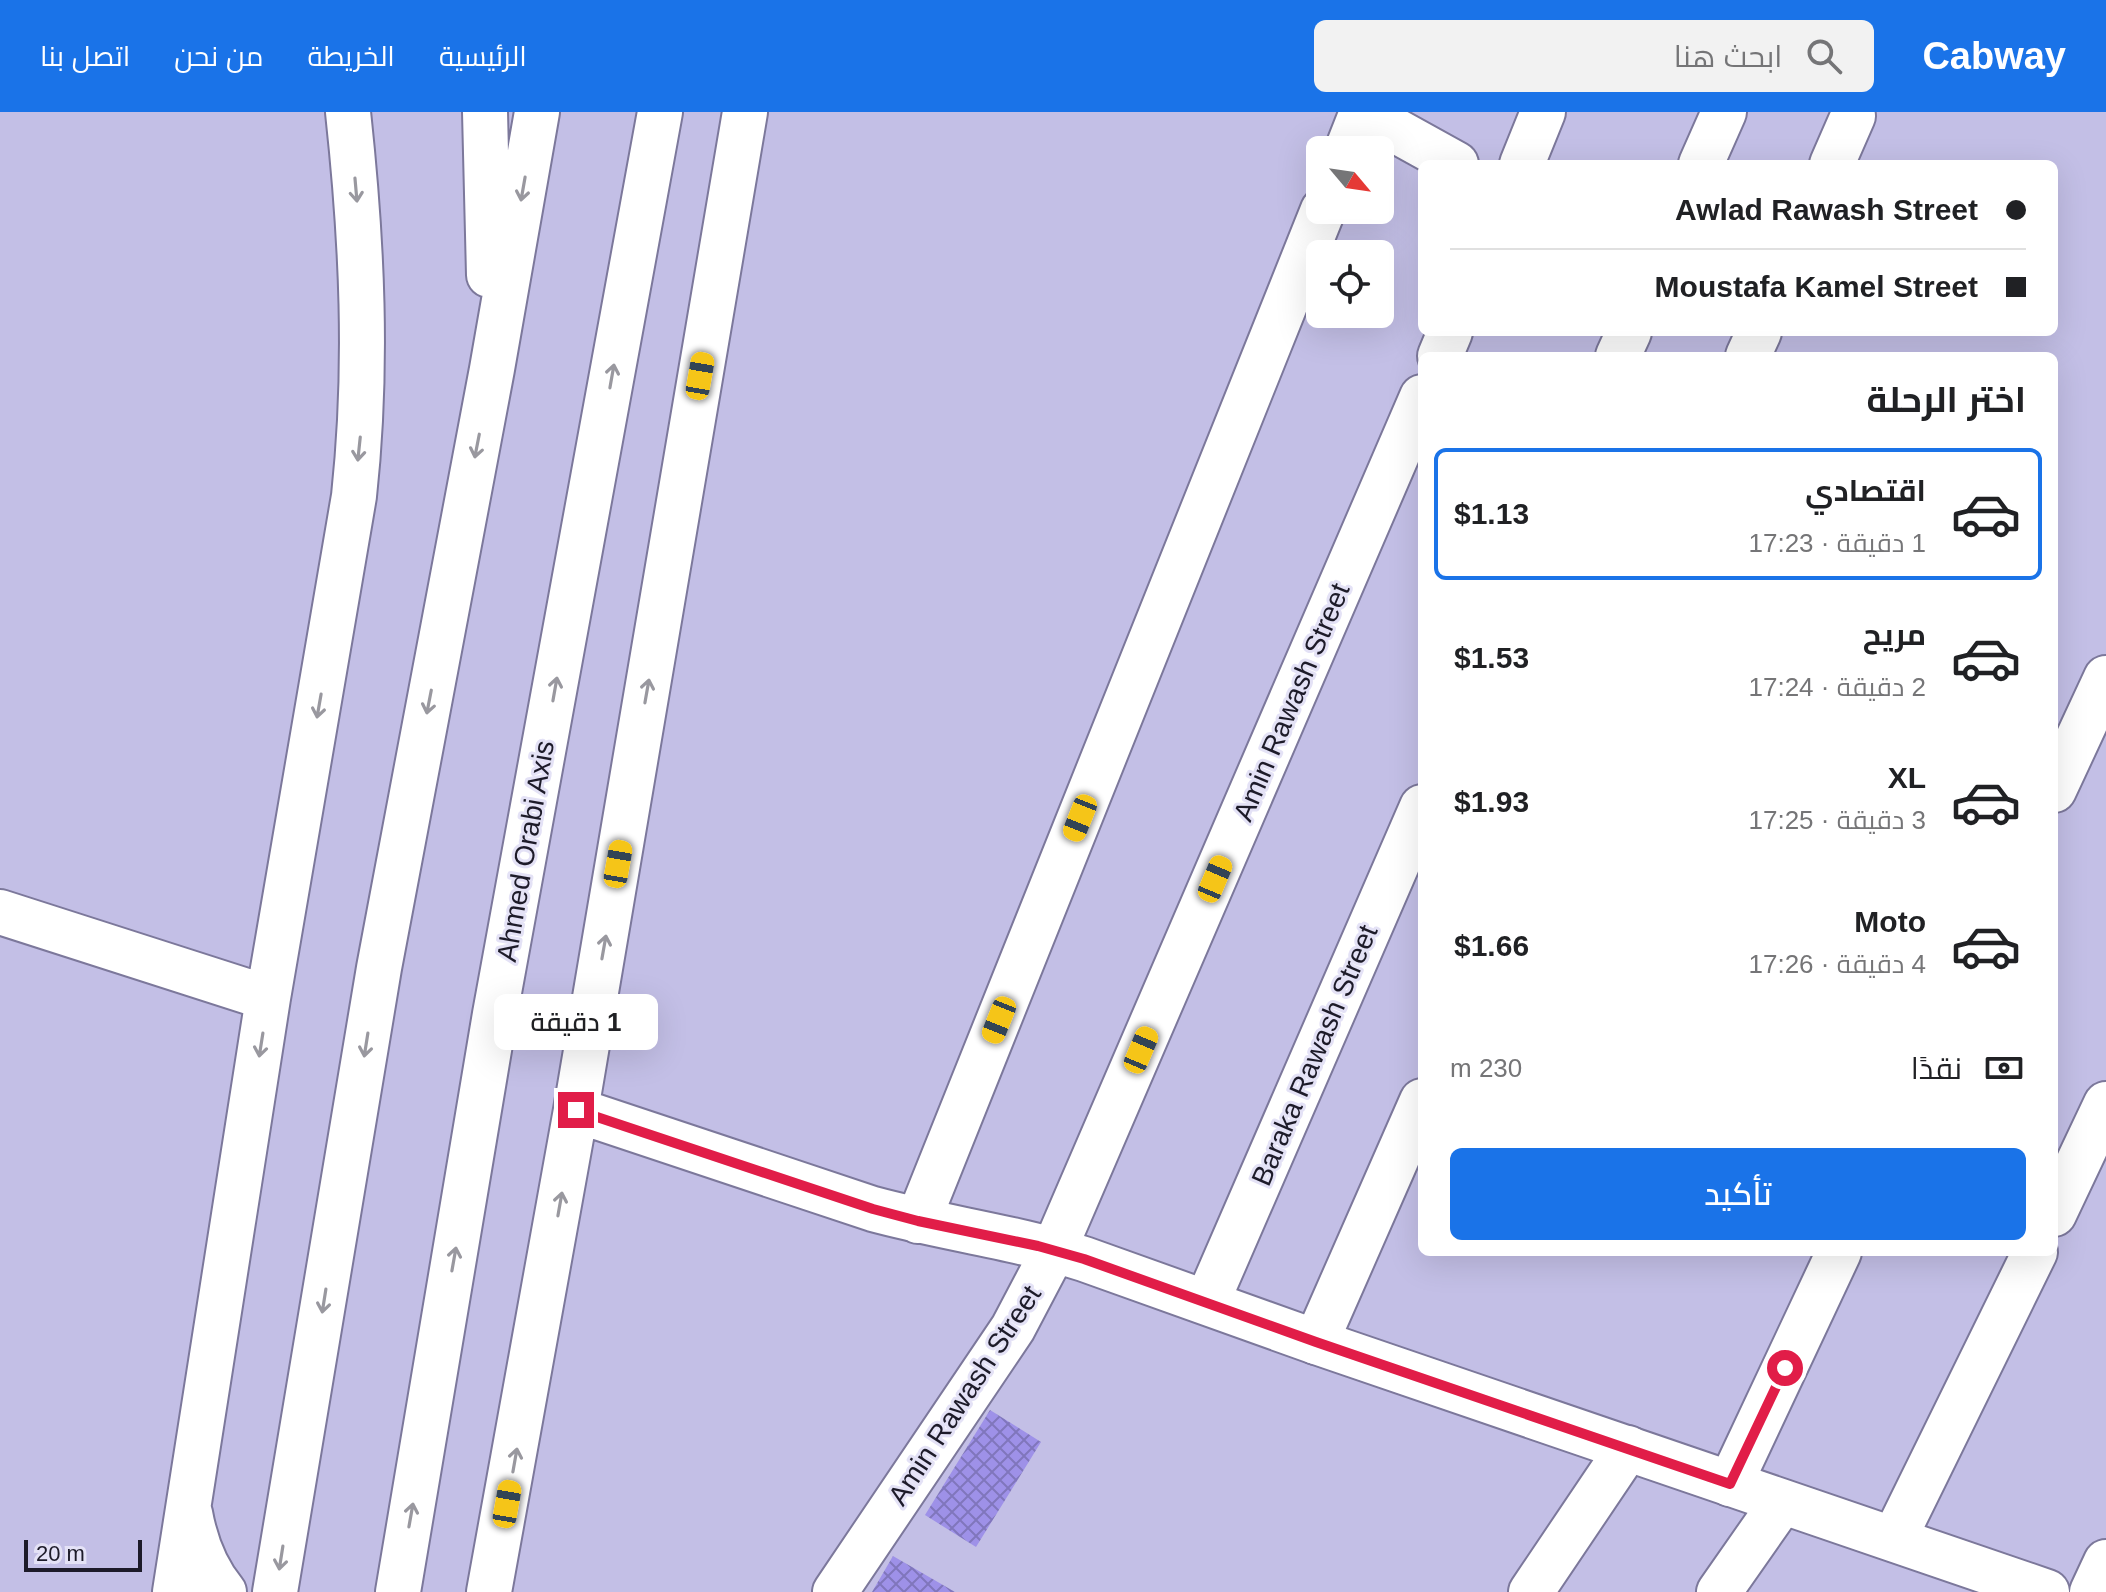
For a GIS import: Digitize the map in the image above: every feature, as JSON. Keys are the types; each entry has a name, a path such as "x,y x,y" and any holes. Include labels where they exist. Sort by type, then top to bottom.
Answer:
{"main road":[{"path":"175,1592 268,998 345,556 361,436 363,315 357,195 348,112"},
{"path":"485,112 492,369"},
{"path":"275,1592 379,968 537,112"},
{"name":"Ahmed Orabi Axis","path":"398,1592 495,1014 660,112"},
{"path":"488,1583 576,1110 745,112"},
{"path":"1353,136 1362,112 1449,160"},
{"path":"1524,160 1543,112"},
{"path":"1703,160 1724,112"},
{"path":"1834,160 1853,116"},
{"path":"918,1221 1317,224"},
{"name":"Amin Rawash Street","path":"835,1592 1013,1328 1054,1250 1418,406"},
{"path":"2058,781 2106,678"},
{"name":"Baraka Rawash Street","path":"1207,1302 1418,816"},
{"path":"0,912 268,998"},
{"path":"2058,1199 2106,1104"},
{"path":"576,1110 827,1194 918,1221 1054,1250 2047,1592"},
{"path":"1316,1342 1418,1110"},
{"path":"1730,1484 1837,1256"},
{"path":"1894,1539 2033,1256"},
{"path":"1531,1592 1628,1448"},
{"path":"1719,1592 1782,1502"},
{"path":"188,1506 194,1536 205,1563 224,1592"},
{"path":"2092,1592 2106,1562"}],"building":[{"path":"990,1410 1041,1442 976,1547 925,1515"},
{"path":"893,1556 955,1592 872,1592"}],"route":[{"path":"576,1110 873,1209 1084,1259 1730,1484 1785,1368"}]}
